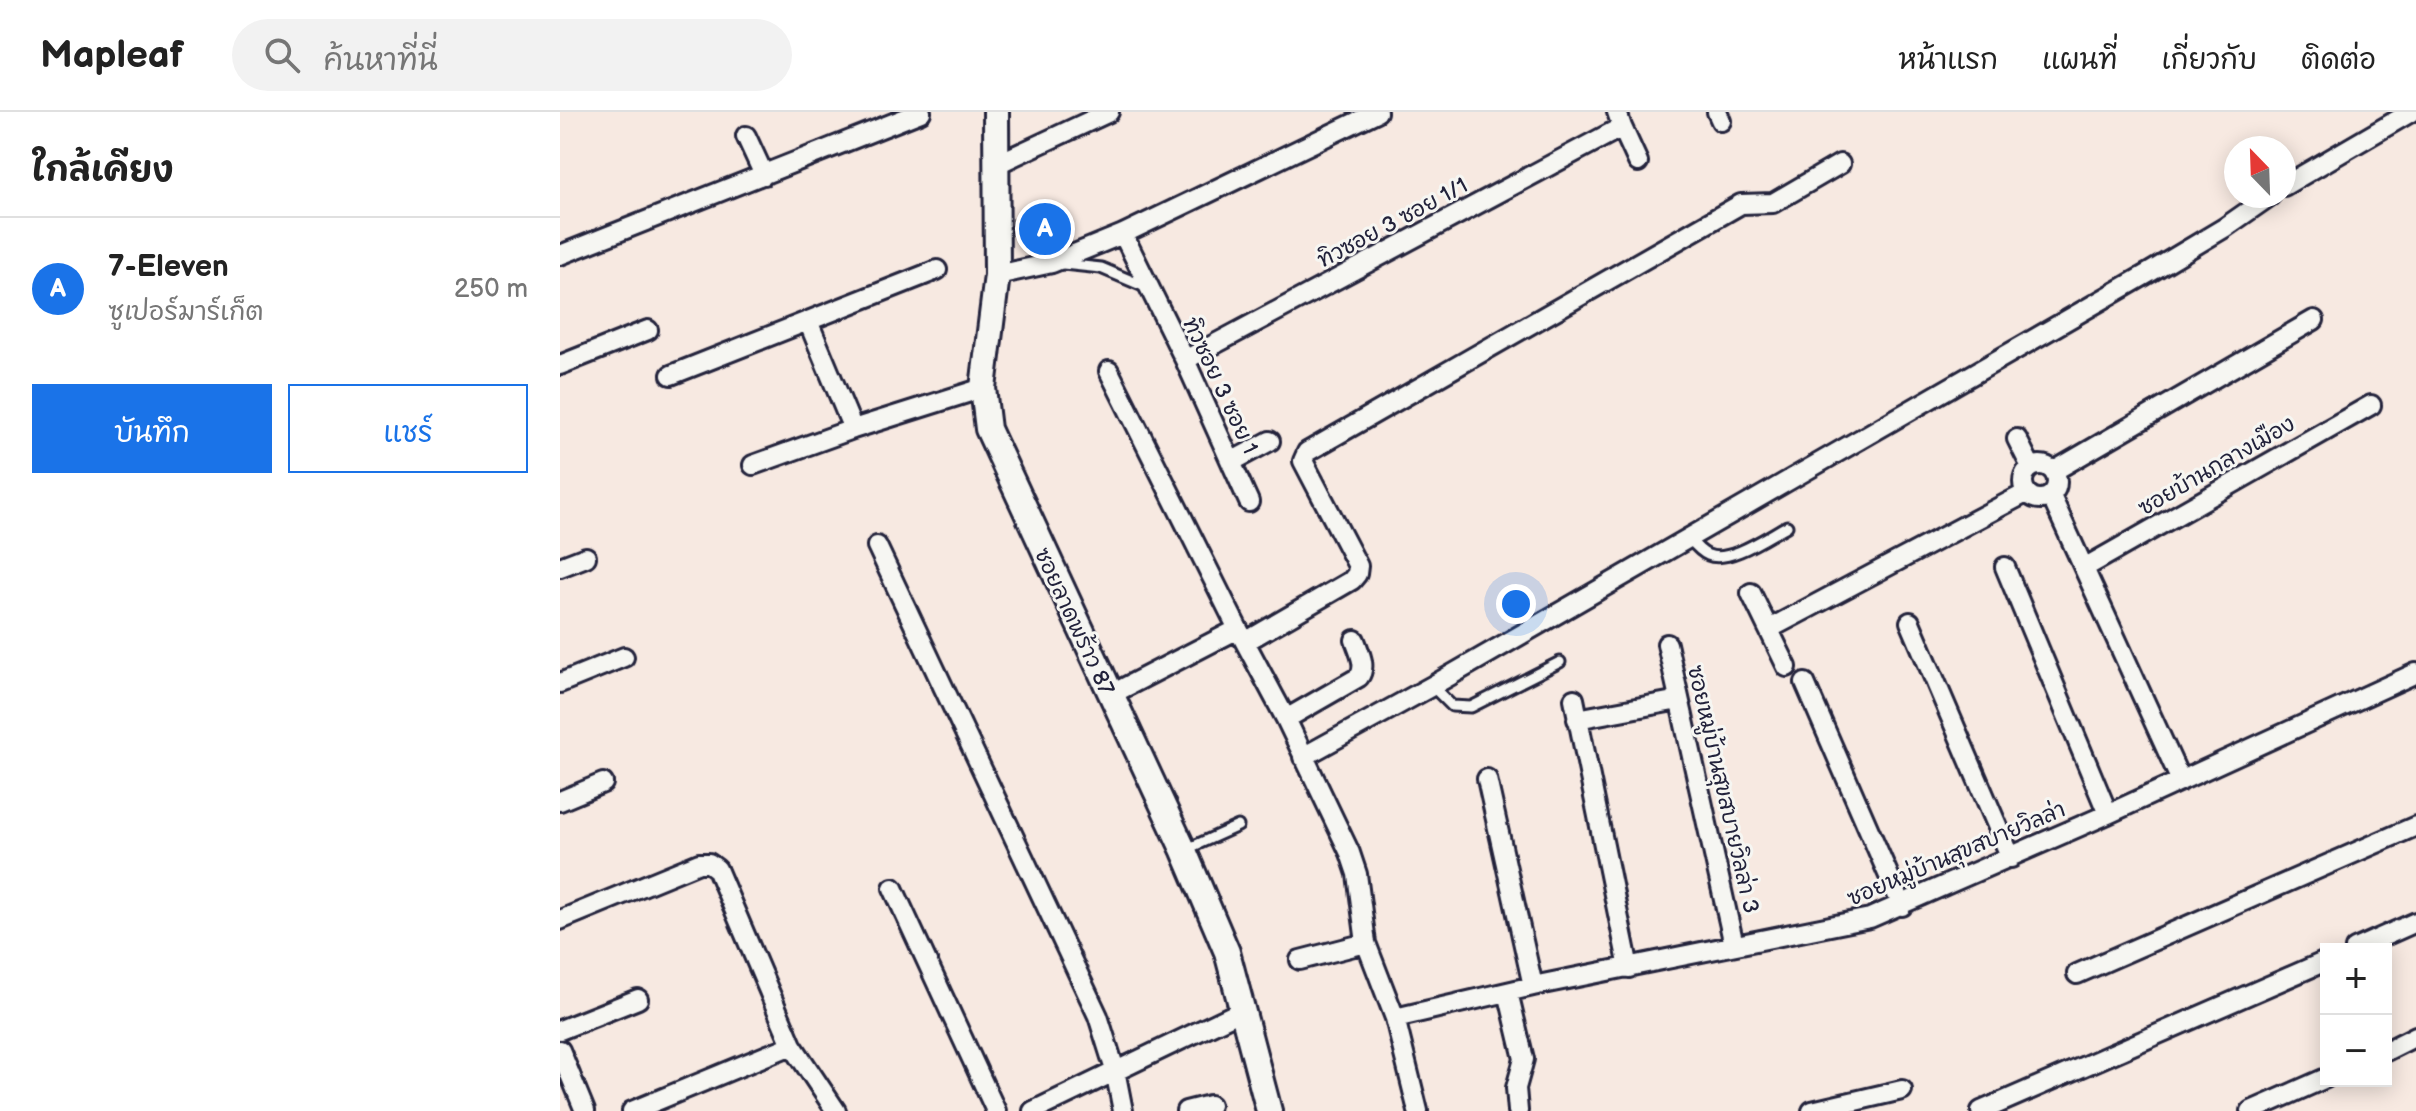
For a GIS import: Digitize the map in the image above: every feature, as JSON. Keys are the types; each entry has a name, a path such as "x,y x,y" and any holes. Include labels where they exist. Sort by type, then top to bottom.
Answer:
{"street":[{"path":"560,255 921,112"},
{"name":"ซอยลาดพร้าว 87","path":"996,112 997,275 983,388 984,414 996,451 1184,851 1227,952 1269,1111"},
{"path":"997,164 1109,112"},
{"path":"997,275 1052,263 1123,234 1377,112"},
{"path":"2296,179 2411,112"},
{"name":"ทิวซอย 3 ซอย 1/1","path":"1185,360 1619,119 1638,162"},
{"path":"746,136 764,175"},
{"path":"1110,695 1241,636 1352,580 1357,574 1358,566 1303,461 1307,452 1741,204 1773,203 1840,164"},
{"path":"1303,757 1432,686 2152,271 2253,208"},
{"name":"ทิวซอย 3 ซอย 1","path":"1123,234 1185,360 1249,502"},
{"path":"671,375 937,270"},
{"path":"2054,471 2314,320"},
{"path":"808,321 853,429"},
{"path":"560,365 648,330"},
{"path":"1109,371 1342,833 1357,874 1366,943 1395,1018 1418,1111"},
{"path":"753,465 983,388"},
{"name":"ซอยบ้านกลางเมือง","path":"2084,568 2371,405"},
{"path":"2017,439 2031,467"},
{"path":"1231,462 1270,441"},
{"path":"2044,465 2054,471 2058,484 2051,496 2038,500 2026,493 2023,479 2031,467 2044,465"},
{"path":"1769,629 2026,493"},
{"path":"2051,496 2181,781"},
{"path":"877,546 1098,1016 1115,1070 1123,1111"},
{"path":"560,567 586,557"},
{"path":"2005,567 2108,814"},
{"path":"1751,593 1787,667"},
{"path":"1910,622 2011,858"},
{"path":"1286,719 1359,677 1363,672 1355,640"},
{"name":"ซอยหมู่บ้านสุขสบายวิลล่า 3","path":"1667,644 1734,945"},
{"path":"560,683 624,657"},
{"name":"ซอยหมู่บ้านสุขสบายวิลล่า","path":"1395,1018 1533,986 1851,924 1902,906 2011,858 2416,673"},
{"path":"1805,683 1902,906"},
{"path":"1574,699 1629,968"},
{"path":"1577,719 1679,700"},
{"path":"1487,779 1533,986"},
{"path":"560,801 603,783"},
{"path":"2077,974 2416,826"},
{"path":"560,920 699,863 709,863 717,869 792,1045 836,1111"},
{"path":"893,888 996,1111"},
{"path":"2369,943 2416,922"},
{"path":"1300,960 1366,943"},
{"path":"1990,1109 2320,964"},
{"path":"1508,992 1524,1059 1516,1088 1518,1111"},
{"path":"560,1030 638,999"},
{"path":"1033,1111 1243,1010"},
{"path":"2392,1048 2416,1036"},
{"path":"632,1111 792,1045"},
{"path":"560,1050 585,1111"},
{"path":"2251,1111 2282,1105 2320,1082"},
{"path":"1812,1111 1867,1105 1902,1090"},
{"path":"1186,1111 1210,1105"}],"lane":[{"path":"1052,263 1101,268 1148,289"},
{"path":"1688,537 1708,555 1721,558 1787,526"},
{"path":"1432,686 1452,706 1471,707 1560,662"},
{"path":"1184,851 1238,826"}],"place":[{"name":"7-Eleven","path":"1045,229"}]}
